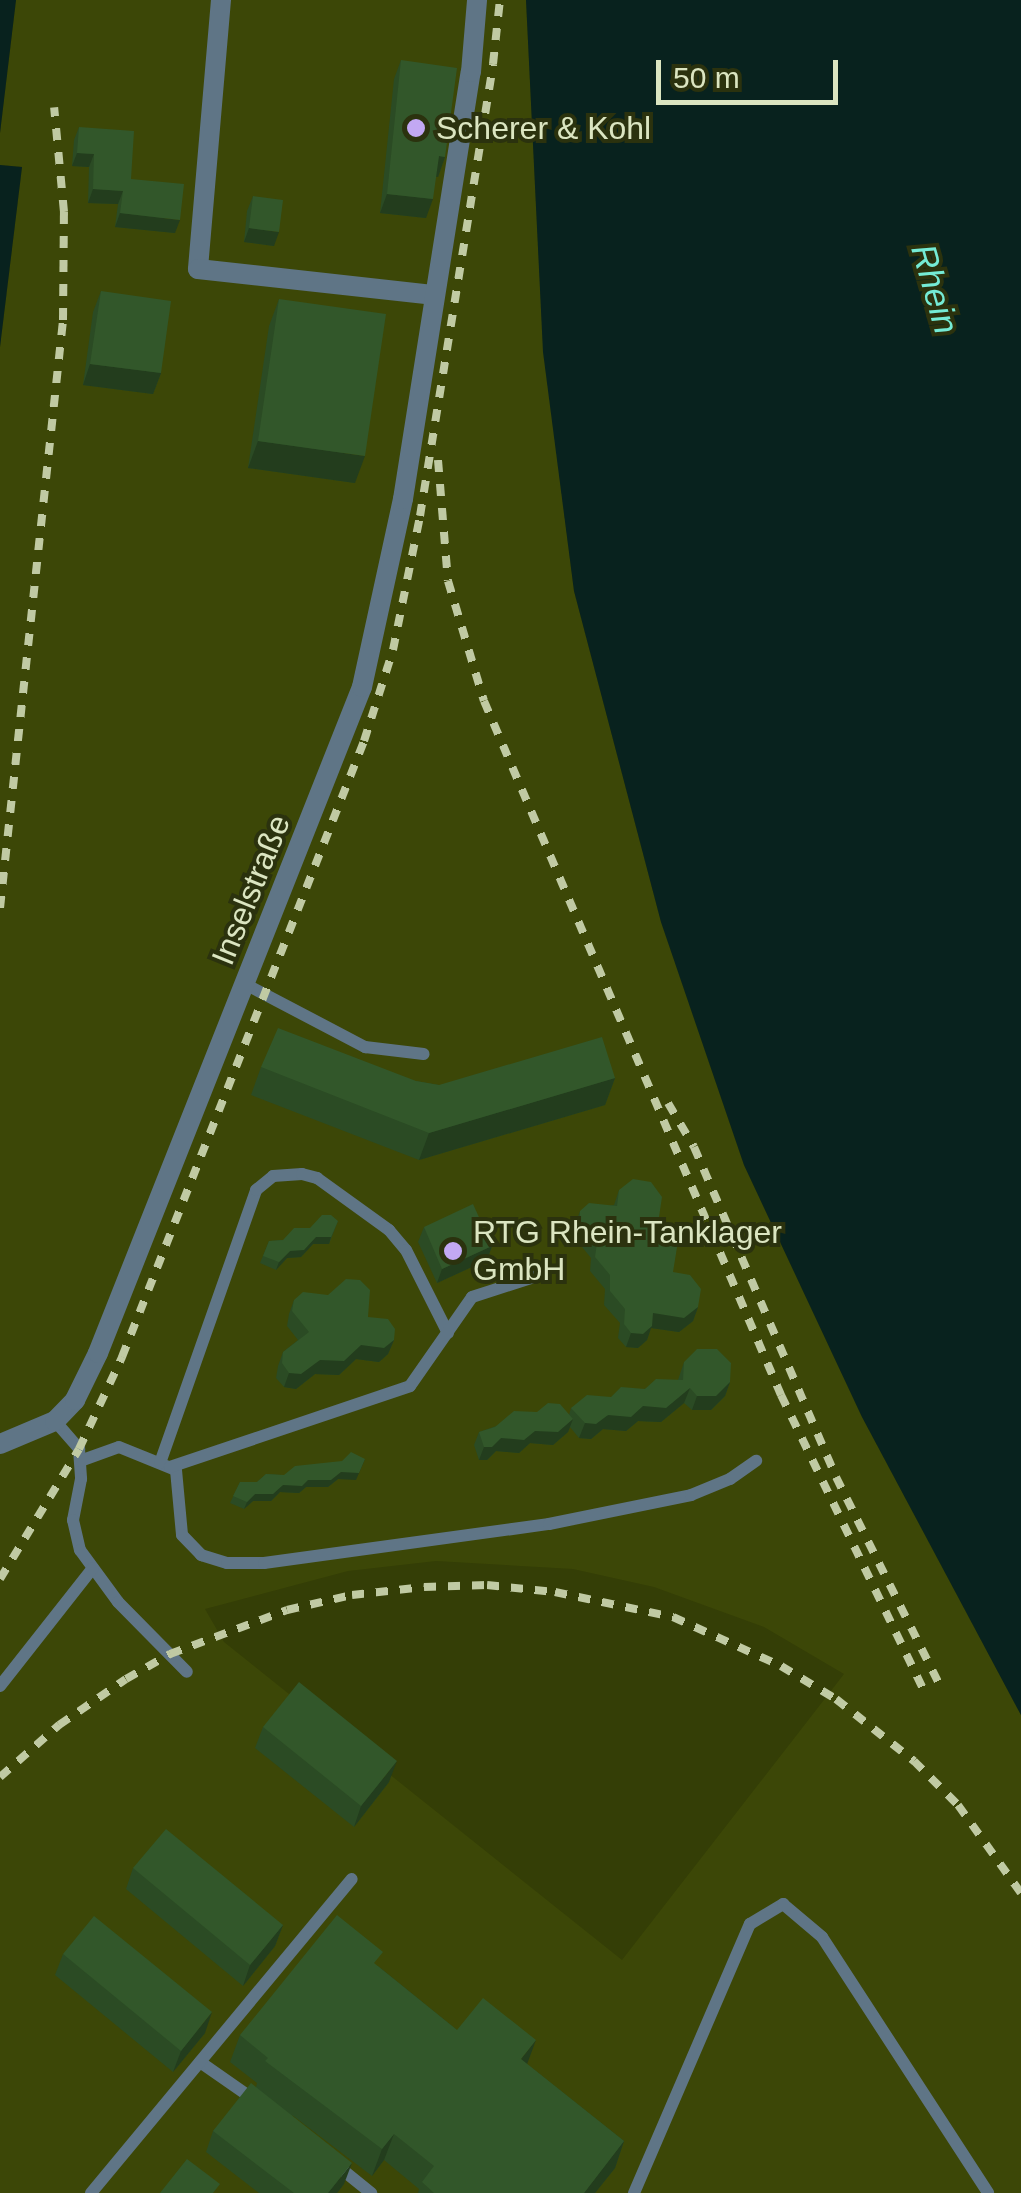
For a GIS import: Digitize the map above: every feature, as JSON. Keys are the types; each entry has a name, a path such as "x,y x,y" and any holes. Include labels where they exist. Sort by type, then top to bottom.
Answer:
{"street":[{"path":"220,0 198,268 432,295"},
{"name":"Inselstraße","path":"55,1421 75,1400 98,1353 362,687 403,499 432,295 471,72 476,0"},
{"path":"0,1444 55,1421"}],"lane":[{"path":"246,984 364,1047 424,1054"},
{"path":"165,1466 249,1207 256,1190 273,1176 302,1174 317,1178 389,1230 406,1250 448,1333"},
{"path":"165,1466 410,1386 472,1297 543,1274"},
{"path":"55,1421 79,1449 82,1480 73,1520 80,1550 118,1602 188,1672"},
{"path":"80,1460 119,1446 176,1470 182,1535 201,1555 228,1563 264,1563 549,1524 692,1495 730,1479 756,1461"},
{"path":"0,1686 93,1568"},
{"path":"91,2193 352,1879"},
{"path":"634,2193 750,1924 783,1904 822,1937 988,2193"},
{"path":"200,2062 263,2106"},
{"path":"324,2154 371,2193"}],"shaded area":[{"path":"16,0 526,0 543,342 574,591 661,922 744,1165 862,1417 1021,1715 1021,2193 0,2193 0,347 22,167 0,165 0,133","holes":["436,1561 573,1569 654,1587 764,1627 844,1674 622,1960 224,1642 205,1609 348,1571"]}],"water":[{"path":"0,0 16,0 0,133"},
{"name":"Rhein","path":"526,0 1021,0 1021,1715 862,1417 744,1165 661,922 574,591 543,352"},
{"path":"0,165 22,167 0,347"}],"building":[{"name":"Scherer & Kohl","path":"401,60 457,68 445,157 439,156 433,199 387,194"},
{"path":"79,127 134,131 131,179 184,184 180,220 120,213 123,191 93,189 94,154 77,153"},
{"path":"253,196 283,200 279,232 249,228"},
{"path":"101,291 171,301 161,373 90,364"},
{"path":"279,299 386,314 365,456 258,441"},
{"path":"278,1028 416,1081 439,1085 602,1037 615,1078 429,1133 261,1067"},
{"path":"633,1179 651,1182 662,1197 659,1217 678,1241 673,1272 690,1275 701,1289 698,1307 684,1318 653,1313 652,1326 643,1334 631,1333 624,1324 625,1309 610,1291 610,1275 595,1257 597,1243 580,1223 580,1211 589,1203 617,1206 619,1190"},
{"name":"RTG Rhein-Tanklager GmbH","path":"473,1204 492,1246 442,1269 424,1227"},
{"path":"322,1215 331,1215 338,1221 331,1237 316,1237 304,1250 290,1251 279,1262 263,1256 269,1241 283,1240 294,1228 310,1228"},
{"path":"346,1279 360,1280 370,1290 368,1317 388,1319 395,1329 394,1340 384,1348 361,1345 344,1361 320,1360 301,1374 289,1373 282,1363 283,1352 309,1332 292,1311 294,1300 303,1292 328,1295"},
{"path":"697,1349 717,1349 731,1363 730,1382 716,1396 697,1396 690,1388 666,1408 643,1406 631,1417 608,1415 596,1424 585,1423 571,1408 587,1395 611,1397 621,1387 645,1389 656,1379 683,1380 684,1362"},
{"path":"548,1403 560,1404 573,1419 558,1432 535,1431 524,1440 501,1438 492,1447 484,1447 479,1432 495,1427 514,1411 537,1412"},
{"path":"351,1452 365,1459 359,1473 341,1472 331,1480 308,1480 302,1486 283,1485 273,1494 255,1494 247,1502 233,1496 240,1482 257,1482 266,1474 284,1475 295,1466 342,1461"},
{"path":"299,1682 397,1761 361,1806 263,1727"},
{"path":"166,1829 283,1925 250,1965 133,1868"},
{"path":"337,1915 383,1952 374,1963 457,2030 483,1998 536,2040 521,2059 624,2141 584,2193 434,2193 422,2182 434,2166 394,2134 382,2149 265,2061 268,2058 240,2035"},
{"path":"94,1916 212,2012 181,2051 63,1954"},
{"path":"251,2083 352,2163 328,2193 294,2193 213,2131"},
{"path":"187,2159 220,2184 213,2193 160,2193"}],"railway":[{"path":"0,1579 79,1449 122,1357 364,741 393,650 420,516 500,0"},
{"path":"0,908 63,320 64,212 54,107"},
{"path":"438,460 448,581 484,701 781,1395 926,1695"},
{"path":"668,1103 694,1147 836,1477 941,1688"},
{"path":"0,1777 59,1725 126,1679 170,1654 287,1610 352,1595 424,1587 487,1585 555,1592 673,1617 781,1666 836,1699 914,1761 958,1805 1021,1893"}],"place":[{"name":"Scherer & Kohl","path":"416,128"},
{"name":"RTG Rhein-Tanklager GmbH","path":"453,1251"}]}
